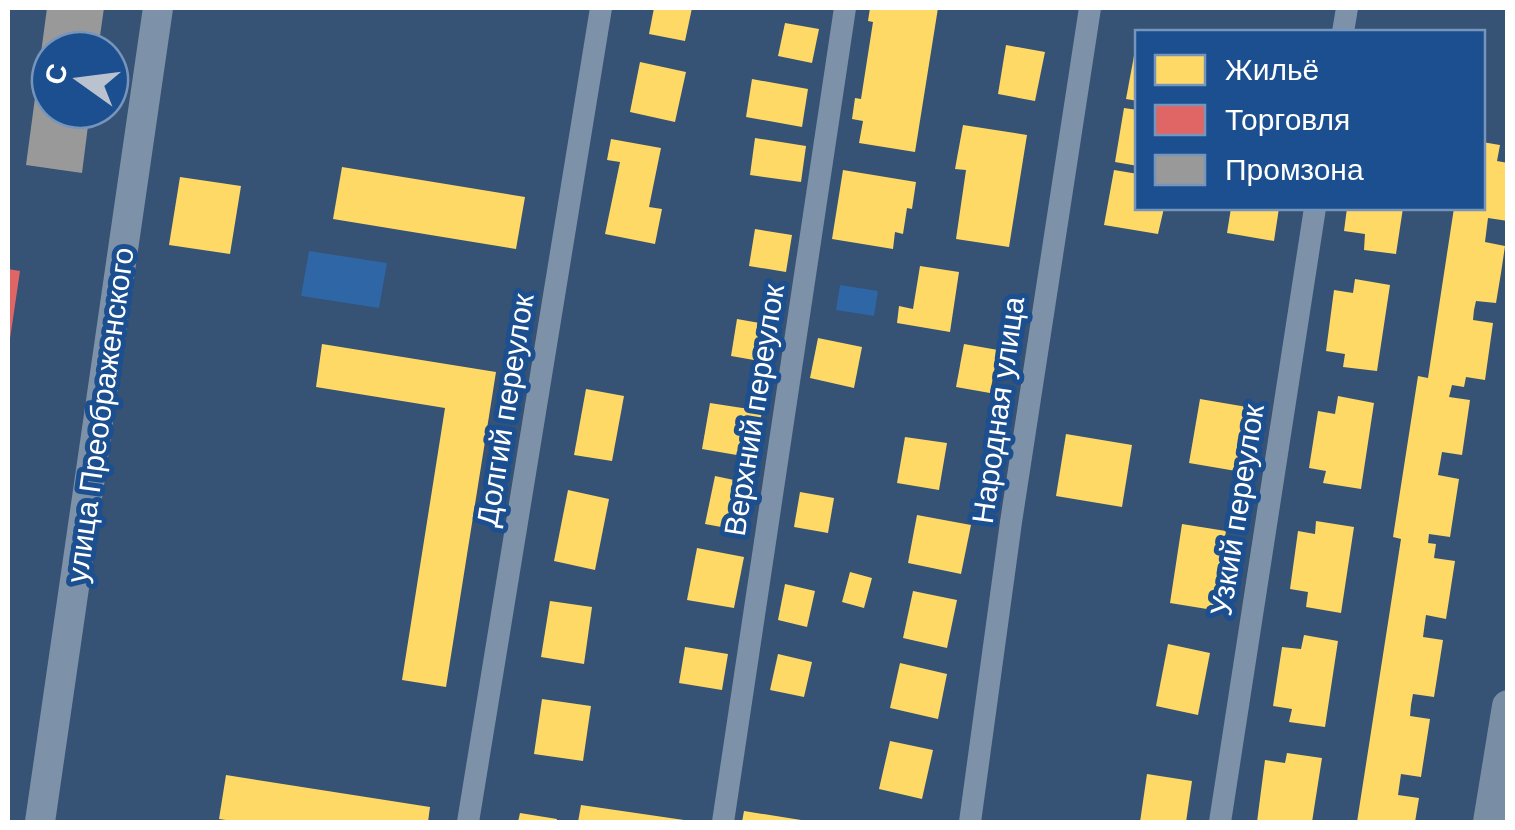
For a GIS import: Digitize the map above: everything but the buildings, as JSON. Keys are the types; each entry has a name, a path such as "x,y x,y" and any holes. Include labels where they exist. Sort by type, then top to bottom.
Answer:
{"main road":[{"path":"1489,822 1508,706"}],"street":[{"name":"улица Преображенского","path":"40,822 158,8"},
{"name":"Долгий переулок","path":"468,822 600,8"},
{"name":"Верхний переулок","path":"723,822 845,8"},
{"name":"Народная улица","path":"970,822 1090,8"},
{"name":"Узкий переулок","path":"1220,822 1315,210"}],"shaded area":[{"path":"309,251 387,263 379,308 301,296"},
{"path":"840,285 878,291 874,316 836,310"}]}
